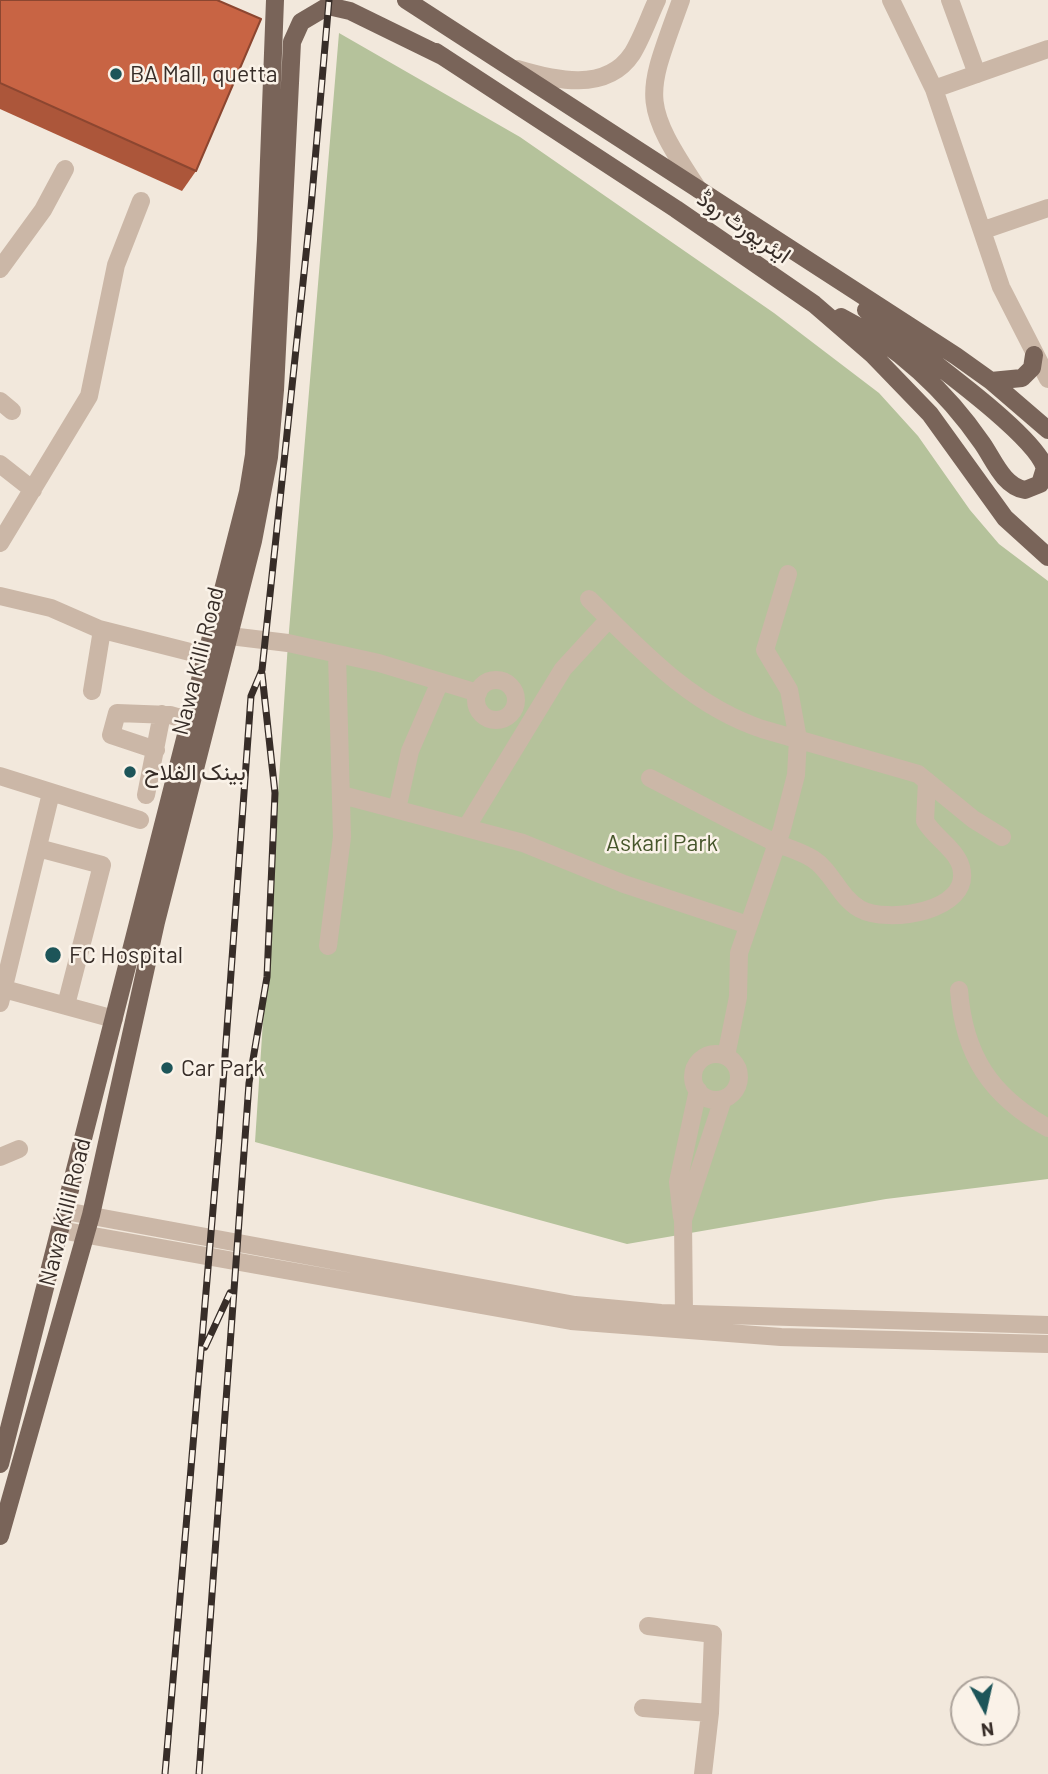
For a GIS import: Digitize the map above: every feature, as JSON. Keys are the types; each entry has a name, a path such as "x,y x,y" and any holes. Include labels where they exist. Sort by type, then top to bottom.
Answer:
{"main road":[{"name":"Nawa Killi Road","path":"0,1464 248,492 254,454 275,0"},
{"name":"ایئرپورٹ روڈ","path":"357,0 665,201 814,304 873,355 930,414 1005,518 1021,536 1048,557"},
{"name":"ایئرپورٹ روڈ","path":"407,0 428,6 510,67 991,381 1048,430"},
{"name":"Nawa Killi Road","path":"0,1536 91,1215 156,922 230,636 269,457 292,42 295,30 320,8 336,7 444,57"},
{"path":"814,304 856,325 914,366 957,409 1000,472 1013,486 1025,490 1040,484 1045,468 1032,447 972,393 856,301 840,281"},
{"path":"991,381 1022,378 1032,368 1034,355"}],"street":[{"path":"510,67 571,82 606,74 621,66 632,54 657,0"},
{"path":"681,0 654,75 653,103 666,140 698,189"},
{"path":"891,0 934,89 984,230 1001,287 1048,379"},
{"path":"950,0 977,74"},
{"path":"934,89 1048,49"},
{"path":"0,269 43,210 65,169"},
{"path":"0,543 89,396 116,265 141,201"},
{"path":"984,230 1048,208"},
{"path":"0,464 33,490"},
{"path":"726,1056 738,997 738,953 793,789 798,739 789,690 765,650 789,574"},
{"path":"0,596 51,608 102,630 190,652"},
{"path":"589,599 666,675 706,703 738,721 908,770 927,781 973,819 1002,837"},
{"path":"467,828 563,669 609,620"},
{"path":"92,691 102,630"},
{"path":"230,636 288,643 379,663 439,684 478,693"},
{"path":"328,946 340,872 342,795 337,654"},
{"path":"397,809 411,751 439,684"},
{"path":"156,750 111,736 117,713 162,714 191,721"},
{"path":"146,795 162,714"},
{"path":"0,776 140,820"},
{"path":"650,778 817,861 845,898 862,910 914,915 940,906 950,899 959,884 962,869 925,821 927,781"},
{"path":"51,793 2,996 66,1005 114,1019"},
{"path":"342,795 523,843 624,884 748,925"},
{"path":"38,848 102,865 66,1005"},
{"path":"959,990 966,1033 990,1083 1007,1102 1048,1128"},
{"path":"710,1055 726,1056 737,1066 740,1076 732,1095 723,1100 712,1100 698,1090 693,1078 701,1060 710,1055"},
{"path":"684,1314 683,1220 677,1193 698,1090"},
{"path":"683,1220 723,1100"},
{"path":"0,1157 19,1149"},
{"path":"65,1211 553,1301 684,1314 1048,1325"},
{"path":"60,1230 571,1321 781,1337 1048,1344"},
{"path":"648,1626 713,1634 710,1713 703,1774"},
{"path":"643,1708 710,1713"}],"green space":[{"name":"Askari Park","path":"339,33 520,137 774,313 879,393 918,436 970,510 999,544 1048,581 1048,1179 886,1199 627,1244 255,1142 288,643"}],"building":[{"name":"BA Mall, quetta","path":"0,0 217,0 261,19 196,171 0,83"}],"railway":[{"path":"165,1774 219,1139 251,696 262,670 311,207 329,0"},
{"path":"199,1774 249,1083 267,977 275,793 262,674"},
{"path":"205,1347 230,1293"}],"place":[{"name":"BA Mall, quetta","path":"116,74"},
{"name":"بینک الفلاح","path":"130,772"},
{"name":"FC Hospital","path":"53,955"},
{"name":"Car Park","path":"167,1068"}]}
